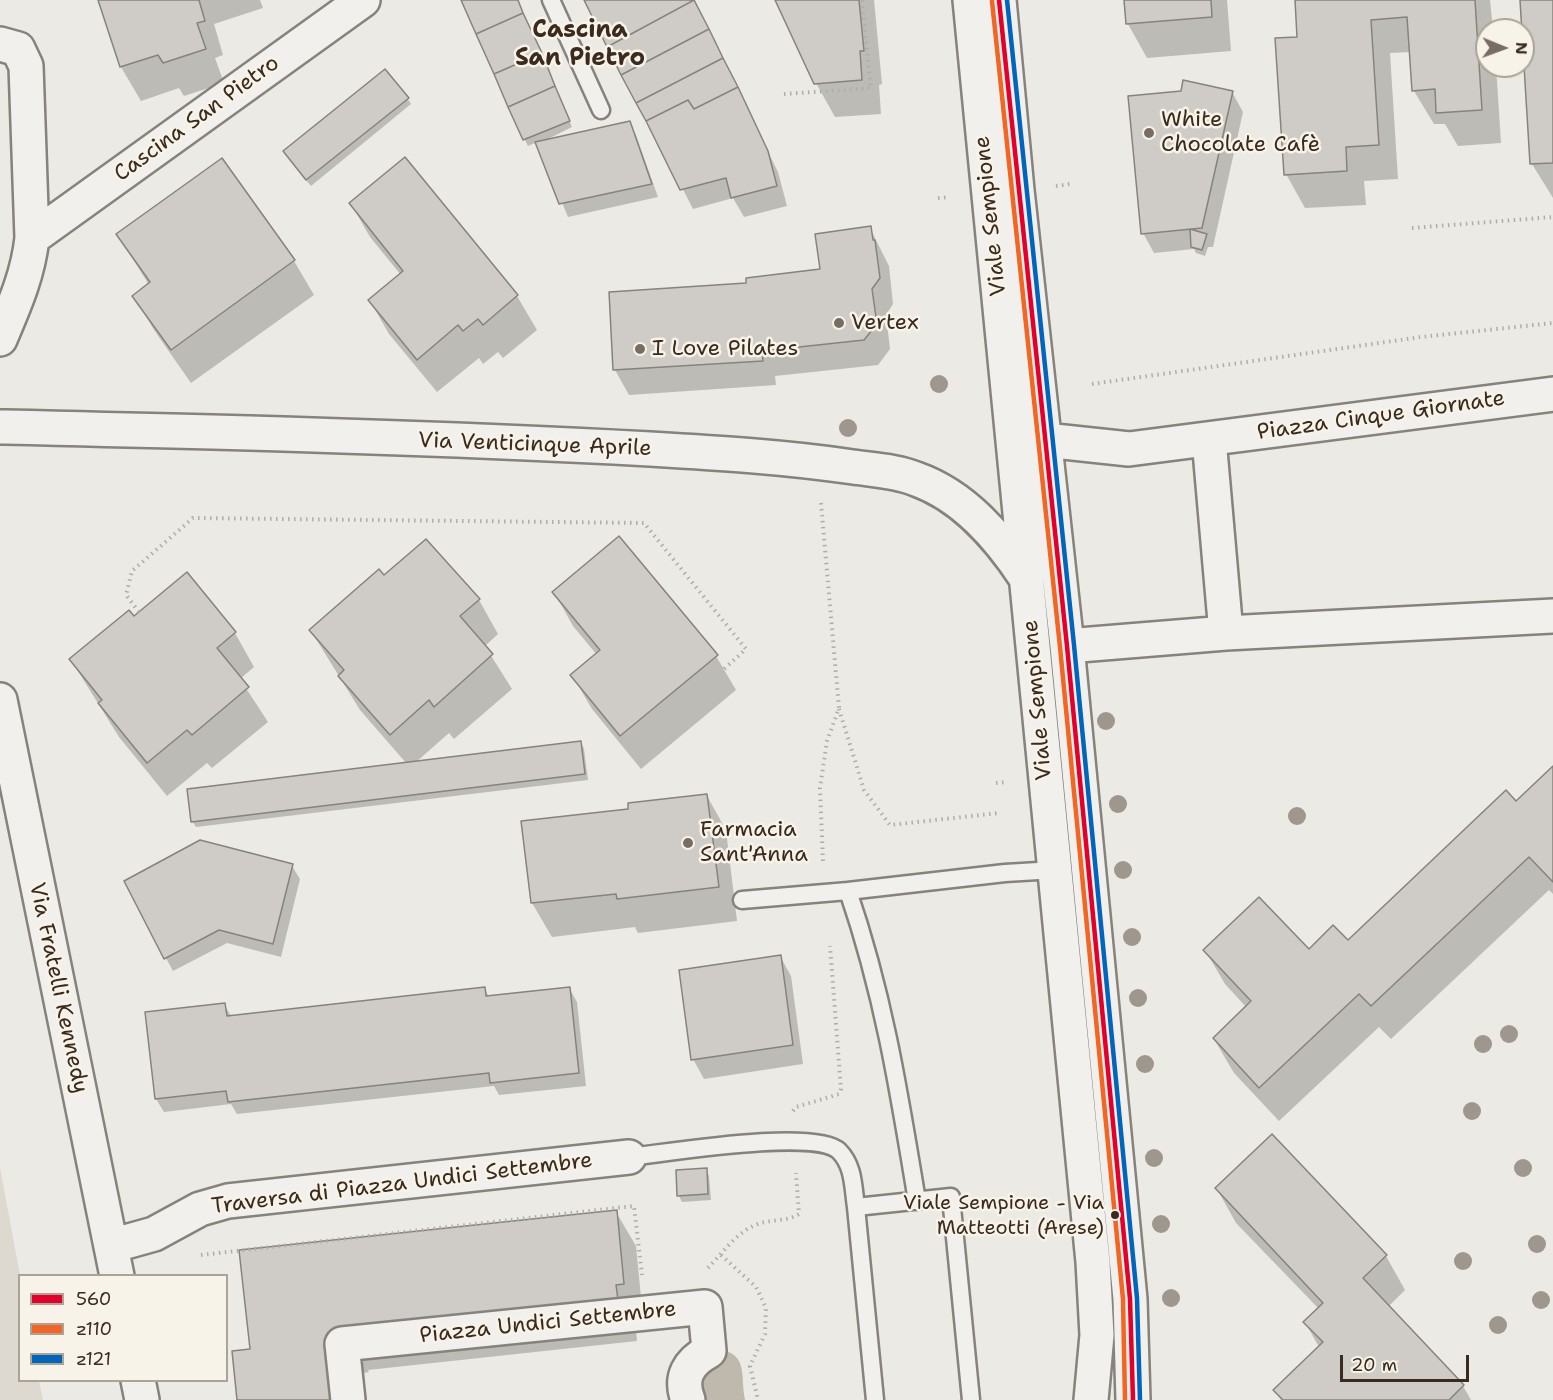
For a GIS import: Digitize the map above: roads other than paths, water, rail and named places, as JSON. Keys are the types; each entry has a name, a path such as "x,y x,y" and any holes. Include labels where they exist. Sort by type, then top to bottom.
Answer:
{"street":[{"name":"Cascina San Pietro","path":"32,238 363,0"},
{"name":"Viale Sempione","path":"970,0 1093,1262 1097,1335 1091,1400"},
{"name":"Viale Sempione","path":"999,0 1017,190 1067,646 1130,1299 1133,1400"},
{"path":"0,44 18,50 26,66 32,238 29,265 0,339"},
{"name":"Piazza Cinque Giornate","path":"1045,440 1129,449 1427,408 1553,394"},
{"name":"Via Venticinque Aprile","path":"0,427 576,445 772,456 829,463 915,478 933,486 954,499 984,524 1004,544 1027,579"},
{"path":"1209,439 1226,633"},
{"path":"1067,646 1226,633 1553,616"},
{"name":"Via Fratelli Kennedy","path":"0,700 114,1261"},
{"name":"Traversa di Piazza Undici Settembre","path":"114,1261 154,1234 200,1209 228,1201 629,1157"},
{"name":"Piazza Undici Settembre","path":"348,1400 342,1344 705,1307 709,1351 695,1359 689,1366 684,1383 688,1400"},
{"path":"138,1382 142,1400"}],"lane":[{"path":"551,0 601,110"},
{"path":"742,900 1055,870"},
{"path":"848,891 869,952 884,1012 917,1201"},
{"path":"629,1157 793,1140 822,1143 838,1150 852,1173 875,1400"},
{"path":"856,1207 951,1197 971,1400"}],"place":[{"name":"White Chocolate Cafè","path":"1149,133"},
{"name":"Vertex","path":"839,323"},
{"name":"I Love Pilates","path":"640,349"},
{"name":"Farmacia Sant'Anna","path":"688,843"},
{"name":"Viale Sempione - Via Matteotti (Arese)","path":"1115,1215"}],"district":[{"name":"Cascina San Pietro","path":"580,45"}]}
